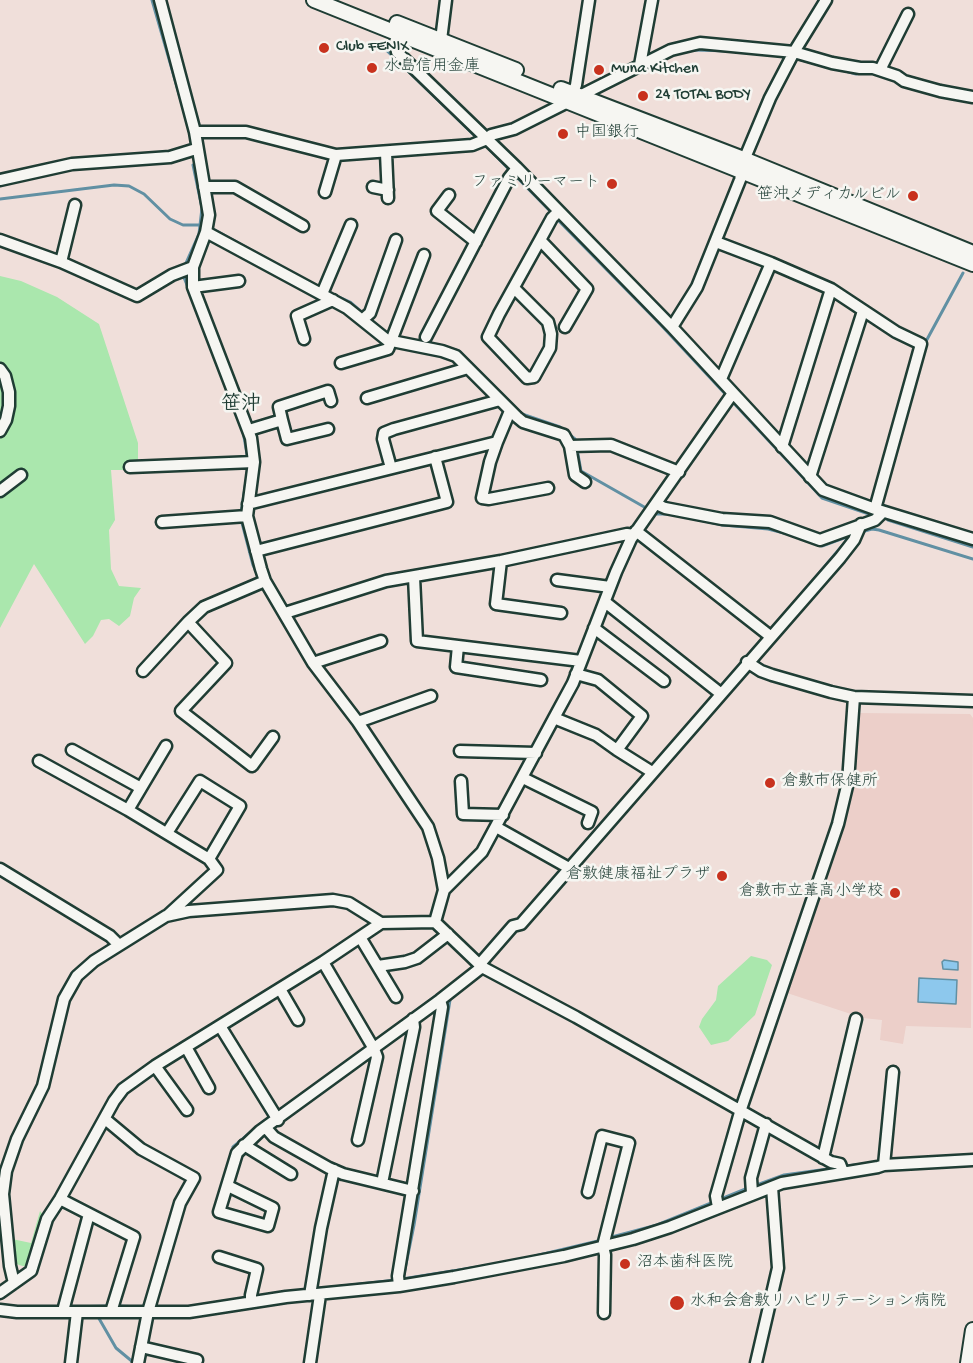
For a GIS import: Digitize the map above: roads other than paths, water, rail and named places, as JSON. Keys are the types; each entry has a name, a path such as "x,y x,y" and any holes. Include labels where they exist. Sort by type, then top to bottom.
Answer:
{"street":[{"path":"160,0 195,132 204,187 207,228 193,267 193,287 249,430 248,504 243,516 256,551 262,582 285,613 314,663 358,722 428,827 438,858 444,890 435,922"},
{"path":"314,0 400,29 574,97 744,166 973,264"},
{"path":"339,0 400,29 441,40 574,97"},
{"path":"441,40 446,0"},
{"path":"574,97 589,0"},
{"path":"640,65 652,0"},
{"path":"672,327 697,287 770,98 826,0"},
{"path":"880,70 908,14"},
{"path":"400,29 395,47 397,52 487,139 556,214 672,327 721,379 730,396 823,490 973,539"},
{"path":"195,132 246,132 336,155 472,145 491,135 514,129 671,50 700,43 880,70 904,81 973,97"},
{"path":"0,180 72,164 170,157 196,149"},
{"path":"373,187 388,194 386,153"},
{"path":"325,192 336,155"},
{"path":"744,166 973,253"},
{"path":"426,337 514,171"},
{"path":"204,187 235,187 303,226"},
{"path":"449,195 437,211 476,242"},
{"path":"61,262 75,206"},
{"path":"514,288 548,322 551,334 550,348 534,377 527,378 488,337 514,288 540,240 556,214"},
{"path":"324,291 351,225"},
{"path":"207,228 324,291 333,300 366,317 387,340 393,338 456,356 523,422 564,435 574,445 575,475 585,482"},
{"path":"0,240 61,262 137,296 172,275 193,267"},
{"path":"366,317 396,240"},
{"path":"540,240 587,289 565,327"},
{"path":"228,1186 273,1208 268,1226 219,1212 237,1153 244,1145 372,1045 440,1000 480,966 513,926 521,924 649,770 718,691 747,662 768,634 859,530 875,520 921,344 896,332 831,290 771,263 716,242"},
{"path":"341,363 388,349 424,255"},
{"path":"721,379 771,263"},
{"path":"193,287 238,281"},
{"path":"782,447 831,290"},
{"path":"304,339 297,316 333,300"},
{"path":"810,477 863,311"},
{"path":"367,398 468,368"},
{"path":"0,369 5,376 9,392 9,406 6,420 0,431"},
{"path":"328,429 287,439 279,407 328,391 331,401"},
{"path":"444,890 482,852 555,718 576,674 610,587 635,533 730,396"},
{"path":"391,468 383,439 384,433 500,400"},
{"path":"510,411 490,462 482,498 489,499 548,488"},
{"path":"249,430 282,420"},
{"path":"248,504 497,442"},
{"path":"574,445 611,444 679,472"},
{"path":"256,551 447,501 435,457"},
{"path":"130,467 250,462"},
{"path":"0,491 21,475"},
{"path":"653,509 665,508 731,521 770,522 820,540 859,530"},
{"path":"162,522 243,516"},
{"path":"285,613 386,581 501,561 635,533 768,634"},
{"path":"501,561 496,604 561,613"},
{"path":"414,577 417,642 581,661"},
{"path":"558,580 610,587"},
{"path":"143,671 204,607 262,582"},
{"path":"604,602 718,691"},
{"path":"188,622 226,663 182,711 252,766 273,737"},
{"path":"594,628 664,681"},
{"path":"314,663 381,641"},
{"path":"458,646 456,667 541,680"},
{"path":"747,662 760,671 772,675 854,697 973,701"},
{"path":"576,674 598,680 642,716 617,750"},
{"path":"358,722 431,696"},
{"path":"717,1203 741,1109 838,824 848,782 854,697"},
{"path":"555,718 596,735 649,770"},
{"path":"128,810 166,746"},
{"path":"72,750 141,788"},
{"path":"460,751 536,753"},
{"path":"14,1283 10,1266 3,1194 6,1171 17,1139 43,1086 64,999 77,976 94,961 166,916 217,870 209,858 39,761"},
{"path":"523,778 592,812 588,823"},
{"path":"167,833 200,781 240,806 209,858"},
{"path":"461,781 463,814 503,815"},
{"path":"496,827 567,866"},
{"path":"0,869 110,936 119,945"},
{"path":"166,916 189,911 333,900 350,903 381,923"},
{"path":"0,1293 31,1270 47,1219 123,1089 155,1066 323,962 381,923 435,922 480,966 741,1109 842,1169"},
{"path":"378,966 417,958 448,934"},
{"path":"360,937 396,997"},
{"path":"323,962 377,1057 358,1140"},
{"path":"280,988 298,1020"},
{"path":"398,1281 442,1007 440,1000"},
{"path":"382,1183 414,1027 413,1019"},
{"path":"824,1158 856,1019"},
{"path":"220,1026 278,1120"},
{"path":"186,1047 209,1088"},
{"path":"155,1066 187,1110"},
{"path":"884,1165 893,1072"},
{"path":"105,1119 141,1149 194,1178 180,1203 149,1309 138,1363"},
{"path":"752,1189 751,1178 766,1124"},
{"path":"266,1128 274,1137 334,1170 413,1191"},
{"path":"588,1192 602,1136 630,1143 604,1242 604,1313"},
{"path":"244,1145 291,1174"},
{"path":"0,1310 17,1312 64,1307 77,1312 113,1308 189,1312 251,1299 519,1265 670,1227 717,1203 752,1189 772,1187 842,1169 973,1160"},
{"path":"310,1363 313,1291 321,1228 334,1170"},
{"path":"756,1363 778,1268 772,1187"},
{"path":"60,1199 134,1237 113,1308"},
{"path":"64,1307 89,1214"},
{"path":"219,1257 258,1269 251,1299"},
{"path":"71,1363 77,1312"},
{"path":"968,1363 973,1330"},
{"path":"141,1347 197,1360"}],"water":[{"path":"944,960 958,962 958,970 943,969"},
{"path":"919,978 957,980 956,1004 918,1002"}],"waterway":[{"path":"152,0 188,125"},
{"path":"379,43 477,138"},
{"path":"693,50 731,51"},
{"path":"794,58 820,65"},
{"path":"838,69 856,74 863,72"},
{"path":"607,88 621,81"},
{"path":"490,150 552,213"},
{"path":"186,263 199,234 202,208 193,165"},
{"path":"0,199 114,185 129,186 144,194 170,219 183,225 201,225 213,229 322,289"},
{"path":"556,218 661,325 822,498 869,514"},
{"path":"924,345 963,273"},
{"path":"183,275 189,290"},
{"path":"328,292 350,302 391,335"},
{"path":"439,345 459,351 522,414 560,427 576,442"},
{"path":"243,431 248,460"},
{"path":"577,449 581,471 657,514 672,514"},
{"path":"241,513 247,475"},
{"path":"690,518 784,533"},
{"path":"241,519 258,576"},
{"path":"888,520 973,547"},
{"path":"861,532 879,530 973,559"},
{"path":"799,538 822,546 852,535"},
{"path":"577,852 810,584 847,537"},
{"path":"262,585 270,600"},
{"path":"516,921 537,898"},
{"path":"372,1043 459,979"},
{"path":"403,1279 414,1225 450,1000"},
{"path":"233,1147 264,1121"},
{"path":"845,1166 865,1164"},
{"path":"754,1186 784,1175 835,1168"},
{"path":"608,1238 657,1225 748,1188"},
{"path":"535,1256 602,1240"},
{"path":"402,1279 484,1266"},
{"path":"289,1292 396,1280"},
{"path":"68,1307 110,1306"},
{"path":"116,1306 143,1307"},
{"path":"97,1315 116,1348 134,1363"}],"place":[{"name":"Club FENIX","path":"324,48"},
{"name":"水島信用金庫","path":"372,68"},
{"name":"Muna Kitchen","path":"599,70"},
{"name":"24 TOTAL BODY","path":"643,96"},
{"name":"中国銀行","path":"563,134"},
{"name":"ファミリーマート","path":"612,184"},
{"name":"笹沖メディカルビル","path":"913,196"},
{"name":"倉敷市保健所","path":"770,783"},
{"name":"倉敷健康福祉プラザ","path":"722,876"},
{"name":"倉敷市立葦高小学校","path":"895,893"},
{"name":"沼本歯科医院","path":"625,1264"},
{"name":"水和会倉敷リハビリテーション病院","path":"677,1303"}],"district":[{"name":"笹沖","path":"241,406"}]}
